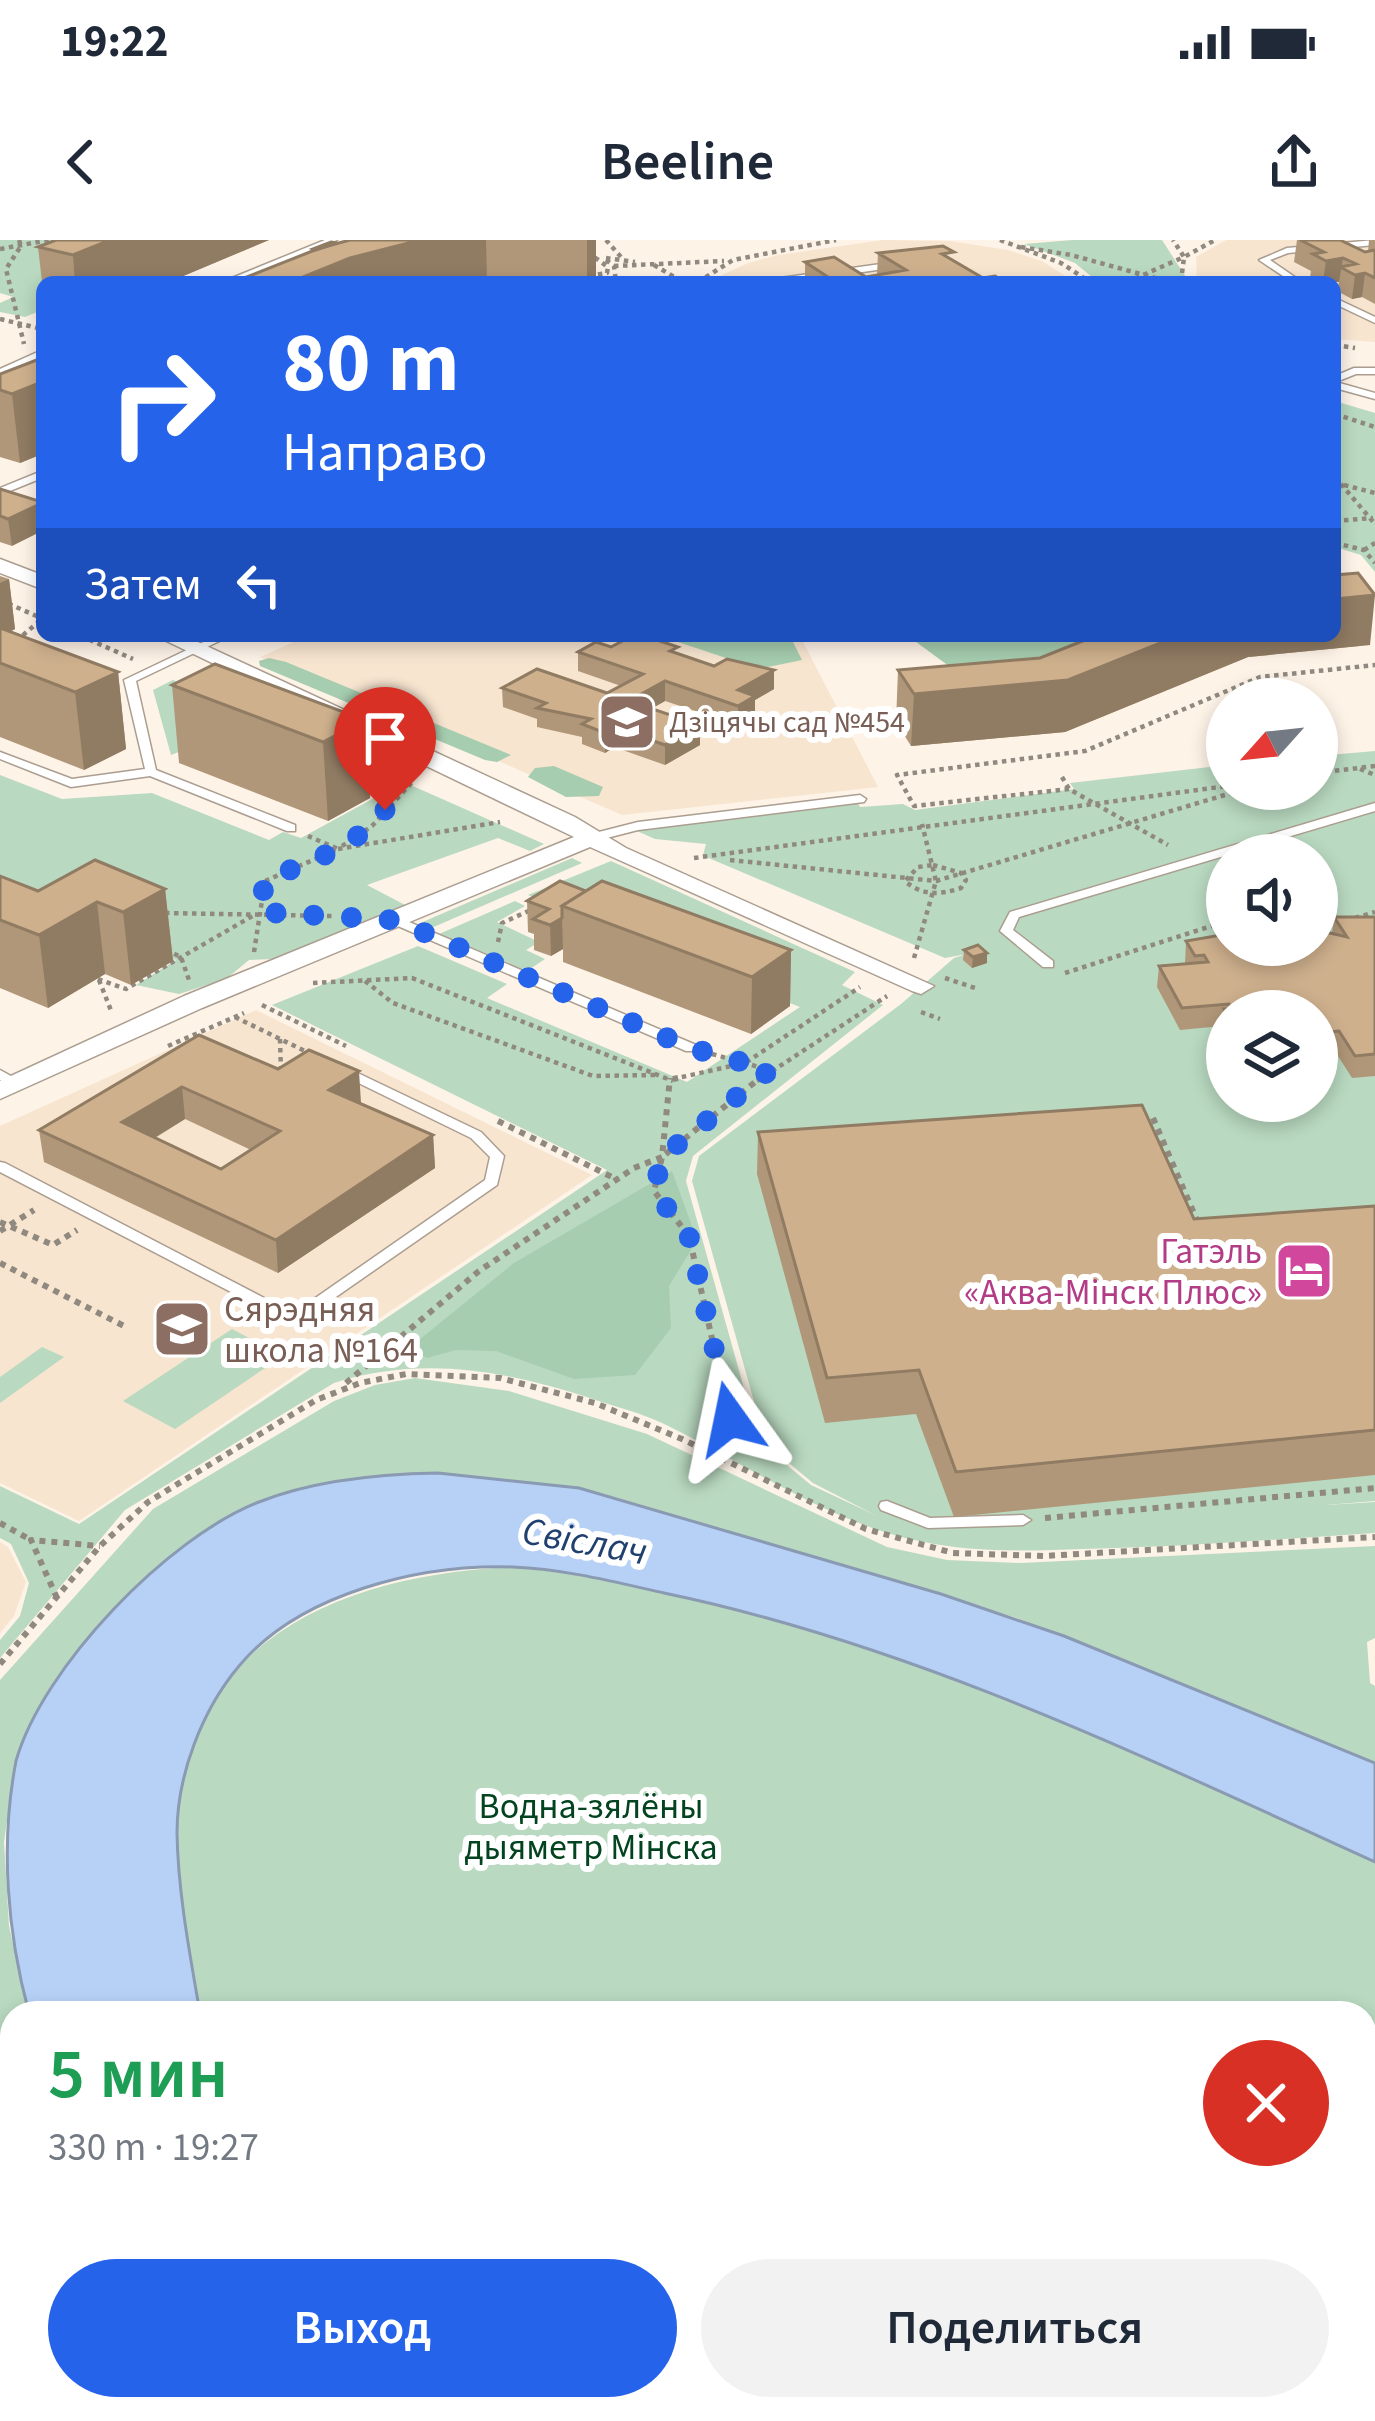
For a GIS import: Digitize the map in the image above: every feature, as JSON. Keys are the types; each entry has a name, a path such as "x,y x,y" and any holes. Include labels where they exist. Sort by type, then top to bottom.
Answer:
{"street":[{"path":"0,565 36,580"},
{"path":"181,642 567,822 591,838 928,981"},
{"path":"5,1083 591,838"}],"lane":[{"path":"1288,276 1263,260 1268,255 1340,243 1375,242"},
{"path":"242,276 333,243"},
{"path":"794,276 903,265"},
{"path":"1341,304 1375,320"},
{"path":"0,372 36,356"},
{"path":"1341,379 1354,371 1375,371"},
{"path":"1341,384 1375,396"},
{"path":"0,492 36,477"},
{"path":"108,676 130,680 212,642"},
{"path":"130,680 151,772"},
{"path":"0,754 71,783 151,772 291,828"},
{"path":"591,838 638,826 860,799"},
{"path":"1048,964 1006,931 1014,915 1375,807"},
{"path":"395,920 691,1048"},
{"path":"0,1166 263,1303 288,1309 315,1305 492,1182 497,1156 476,1135 328,1063"},
{"path":"886,1506 928,1522 1023,1520"}],"path":[{"path":"0,249 49,240"},
{"path":"606,240 623,260"},
{"path":"603,257 614,266 733,260 836,240"},
{"path":"1002,240 1015,240"},
{"path":"1002,240 1081,276"},
{"path":"1173,240 1184,257 1182,276"},
{"path":"1140,276 1215,240"},
{"path":"20,243 3,268 24,347"},
{"path":"1021,247 1151,276"},
{"path":"589,276 607,273 608,266 586,251 650,264 672,276"},
{"path":"708,276 733,260"},
{"path":"614,266 615,276"},
{"path":"0,319 36,327"},
{"path":"1341,415 1375,427"},
{"path":"1341,482 1375,493"},
{"path":"1341,485 1373,520"},
{"path":"1341,521 1373,520"},
{"path":"1370,547 1375,562"},
{"path":"0,600 36,616"},
{"path":"14,644 36,624"},
{"path":"94,642 154,669"},
{"path":"1069,789 914,806 897,775 1085,751 1260,677 1375,665"},
{"path":"1338,770 1375,766"},
{"path":"1357,767 1375,775"},
{"path":"396,772 432,788"},
{"path":"1062,777 1069,789 1160,840"},
{"path":"251,969 265,880 338,849 372,826 414,780"},
{"path":"720,858 922,824 1206,789"},
{"path":"689,858 936,881 1206,800"},
{"path":"326,844 338,849 502,822 485,813"},
{"path":"914,958 936,881 922,824"},
{"path":"934,865 961,873 966,880 961,888 934,894 920,892 905,880 918,867 934,865"},
{"path":"494,963 502,923 541,908 519,898"},
{"path":"118,1027 98,979 126,988 260,912"},
{"path":"153,914 260,912 395,920"},
{"path":"1338,924 1375,912"},
{"path":"1338,925 1375,924"},
{"path":"1075,970 1206,928"},
{"path":"163,949 182,957"},
{"path":"182,957 193,994"},
{"path":"362,979 393,1003 592,1076 664,1076"},
{"path":"928,981 975,988"},
{"path":"673,1079 745,1063 860,986"},
{"path":"711,1454 730,1419 689,1236 654,1191 662,1157 770,1070 885,998"},
{"path":"235,1017 328,1063"},
{"path":"280,1039 281,1091"},
{"path":"691,1048 770,1070"},
{"path":"1153,1118 1207,1244"},
{"path":"3,1226 57,1196"},
{"path":"3,1226 53,1246 98,1217"},
{"path":"0,1263 128,1328"},
{"path":"0,1664 100,1546 148,1502 342,1386 397,1373 447,1372 542,1390 619,1413 816,1508 894,1540 935,1550 1018,1556 1375,1537"},
{"path":"1023,1520 1375,1488"},
{"path":"0,1523 31,1540 100,1546"},
{"path":"31,1540 58,1598"}],"shaded area":[{"path":"883,240 950,241 1008,250 1042,261 1066,276 722,276 778,255"},
{"path":"1226,240 1375,240 1375,342 1341,339 1341,276 1197,276 1196,257"},
{"name":"Дзіцячы сад №454","path":"294,642 803,642 878,787 622,815 260,657"},
{"name":"Сярэдняя школа №164","path":"256,1010 592,1175 79,1521 0,1483 0,1126"},
{"path":"0,1542 8,1547 26,1582 14,1616 0,1633"}],"green space":[{"path":"0,240 211,240 124,276 36,276 36,312 25,317 0,312 0,303 13,297 0,293"},
{"path":"1162,240 1185,276 1091,276 1075,263 1024,244"},
{"path":"1341,403 1375,413 1375,572 1361,555 1341,549"},
{"path":"678,642 793,642 802,660 759,669"},
{"path":"916,642 1123,642 976,686"},
{"path":"269,658 511,755 497,762 485,760 260,666 259,661"},
{"path":"173,680 544,844 530,851 498,838 367,885 407,906 274,959 249,960 226,979 179,994 136,985 176,960 103,929 0,942 0,775 62,799 152,793 269,840 283,832 301,838 376,797 220,736 171,755 153,690"},
{"path":"1375,751 1375,1501 1326,1505 1375,1502 1375,1533 1062,1550 940,1545 851,1520 628,1410 496,1374 400,1370 334,1383 125,1510 0,1658 0,1640 20,1616 29,1583 11,1544 0,1538 0,1486 79,1524 607,1170 272,1005 418,946 507,984 487,998 687,1082 800,1007 609,933 601,923 528,895 611,861 855,972 842,985 883,1005 693,1156 686,1181 759,1442 811,1485 875,1515 813,1483 766,1444 692,1181 699,1156 901,1004 954,958 967,954 945,958 711,859 703,855 706,844 655,839 637,831 858,803 860,807 903,804 915,810 1074,789 1070,783 1206,767 1206,810 1338,810 1338,754"},
{"path":"554,766 603,787 599,796 566,797 528,777 535,768"},
{"path":"572,858 582,863 429,929 418,924"},
{"path":"515,901 525,906 497,922 539,942 526,950 545,959 527,971 439,934"},
{"path":"672,1171 697,1240 669,1286 671,1328 635,1375 574,1379 496,1351 456,1350 427,1358 409,1348 514,1263"},
{"path":"232,1329 283,1356 175,1429 123,1401"},
{"path":"42,1347 64,1357 0,1403 0,1377"},
{"path":"415,1378 509,1391 647,1434 887,1547 947,1560 1021,1563 1375,1546 1375,1638 1367,1642 1370,1683 1375,1686 1375,1763 1017,1618 618,1498 579,1488 438,1473 324,1485 272,1497 179,1550 108,1617 38,1707 15,1764 4,1842 9,1926 26,2001 0,2001 0,1680 153,1509 334,1401 375,1385"},
{"name":"Водна-зялёны дыяметр Мінска","path":"513,1567 627,1584 848,1641 1061,1722 1375,1862 1375,2001 199,2001 182,1899 177,1831 186,1764 208,1709 242,1664 285,1629 335,1602 451,1572"}],"water":[{"name":"Свіслач","path":"438,1473 579,1488 941,1594 1064,1636 1375,1763 1375,1862 1114,1744 848,1642 757,1615 570,1573 477,1567 402,1578 328,1602 264,1641 226,1683 194,1744 178,1811 182,1901 198,2001 26,2001 8,1888 8,1824 16,1761 52,1686 113,1610 186,1544 223,1519 302,1488"}],"building":[{"path":"56,240 110,240 73,255 38,247"},
{"path":"350,240 420,240 350,258 306,276 249,276"},
{"path":"1300,240 1340,240 1365,252 1375,250 1375,278 1340,267 1356,264 1343,258 1326,261 1313,254 1324,252"},
{"path":"943,246 954,252 942,254 980,276 872,276 906,270 878,253"},
{"path":"834,257 864,276 826,276 805,262"},
{"path":"36,360 36,384 12,394 0,390 0,374"},
{"path":"0,489 36,500 36,506 8,519 0,516"},
{"path":"1358,573 1375,595 1341,598 1341,574"},
{"path":"0,628 118,672 75,692 0,663"},
{"path":"596,642 611,647 621,642 663,642 678,647 670,651 714,666 727,659 774,670 738,690 755,696 738,706 665,681 629,701 700,725 665,745 614,727 605,733 582,724 591,719 537,708 546,703 502,688 537,669 607,693 643,674 578,652"},
{"path":"1080,642 1163,642 1068,680 914,694 898,670 1040,658"},
{"path":"215,664 365,720 323,742 172,685"},
{"path":"95,860 165,889 123,912 97,902 39,935 0,920 0,876 38,891"},
{"path":"560,881 586,891 562,906 562,918 550,925 533,919 549,909 527,901"},
{"path":"602,881 791,950 752,977 562,906"},
{"path":"1338,917 1375,917 1375,1054 1355,1056 1338,1031 1338,990 1206,990 1206,1006 1182,1008 1159,966 1206,962 1206,966 1338,966 1338,935 1347,937"},
{"path":"1206,938 1206,958 1195,956 1186,941"},
{"path":"978,945 987,953 973,957 964,950"},
{"path":"199,1035 278,1069 309,1050 359,1071 329,1090 433,1135 276,1240 39,1130","holes":["182,1087 280,1131 221,1169 122,1122"]},
{"path":"1142,1105 1194,1219 1375,1206 1375,1430 956,1472 919,1370 827,1378 758,1132"}],"place":[{"name":"Дзіцячы сад №454","path":"627,722"},
{"name":"Гатэль «Аква-Мінск Плюс»","path":"1304,1271"},
{"name":"Сярэдняя школа №164","path":"182,1329"}],"route":[{"path":"385,810 372,826 338,849 265,880 260,912 395,920 691,1048 770,1070 662,1157 654,1191 689,1236 730,1419"}]}
